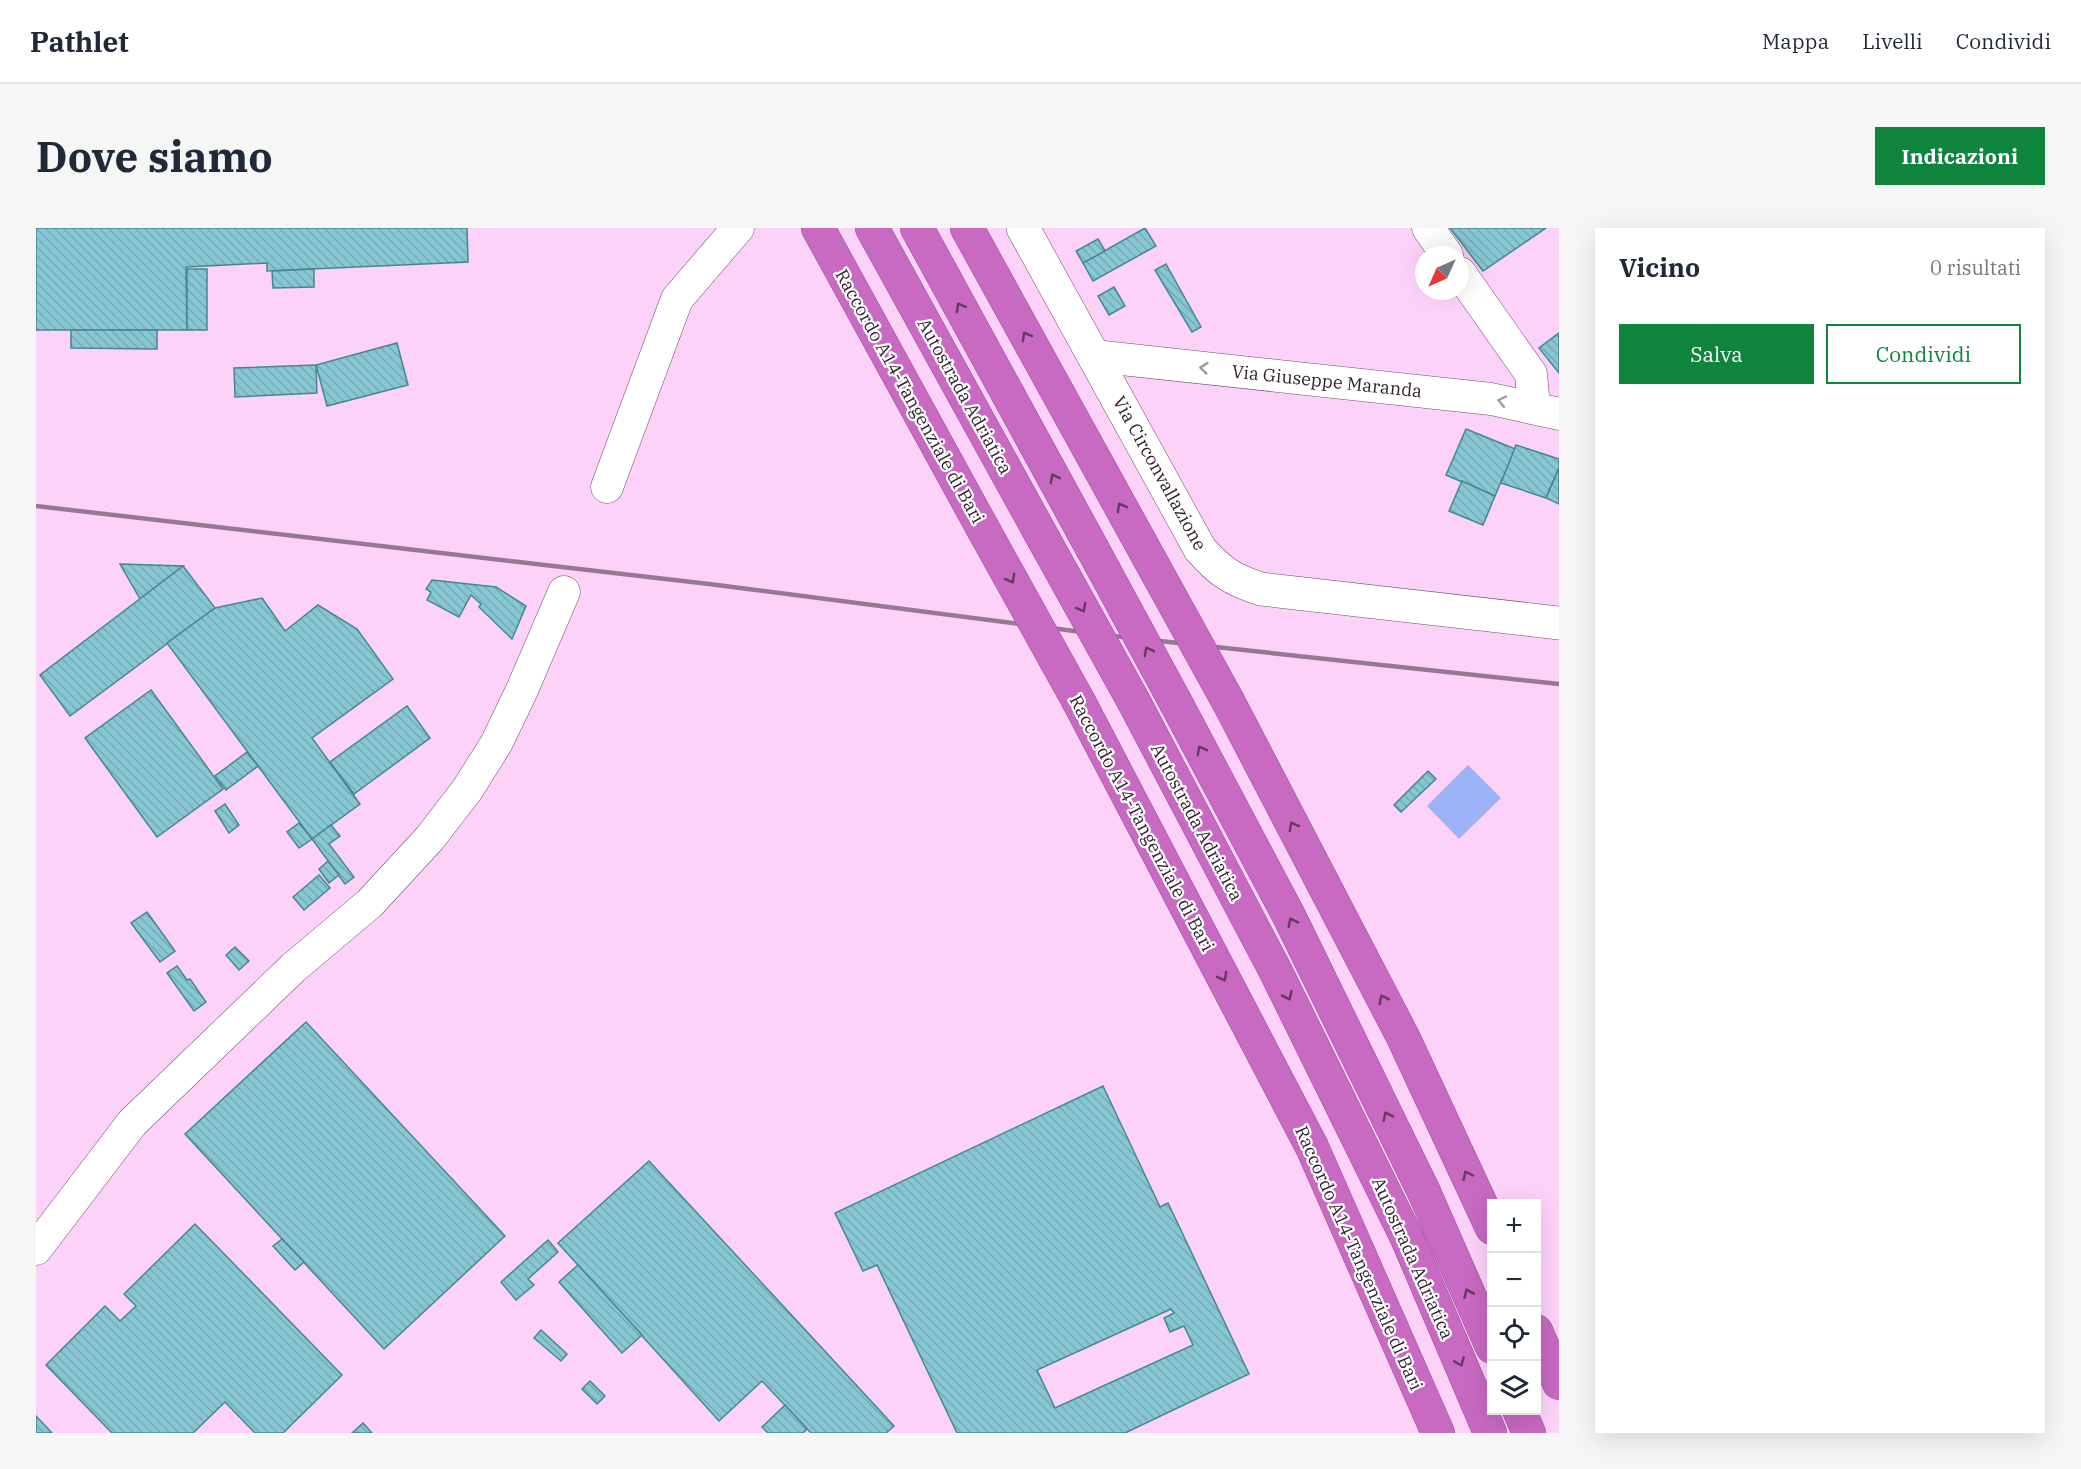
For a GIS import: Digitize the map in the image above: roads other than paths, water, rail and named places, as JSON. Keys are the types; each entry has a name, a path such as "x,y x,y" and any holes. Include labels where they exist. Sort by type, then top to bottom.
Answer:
{"highway":[{"name":"Raccordo A14-Tangenziale di Bari","path":"818,228 1079,702 1312,1147 1438,1433"},
{"name":"Autostrada Adriatica","path":"873,228 1134,702 1275,970 1402,1227 1490,1433"},
{"name":"Autostrada Adriatica","path":"917,228 1176,703 1294,927 1424,1192 1487,1338"},
{"path":"967,228 1229,703 1403,1037 1487,1219"},
{"path":"1541,1325 1559,1359"},
{"path":"1541,1342 1559,1383"},
{"path":"1521,1415 1529,1433"}],"street":[{"path":"607,487 677,298 738,228"},
{"name":"Via Circonvallazione","path":"1023,228 1200,549 1215,567 1235,580 1262,590 1559,623"},
{"path":"1428,228 1441,246"},
{"path":"1469,286 1531,374 1546,410"},
{"name":"Via Giuseppe Maranda","path":"1094,356 1491,399 1546,410"},
{"path":"36,1248 132,1123 293,968 370,903 430,838 467,790 495,744 522,690 564,592"}],"water":[{"path":"1468,765 1501,798 1459,839 1427,806"}],"railway":[{"path":"36,506 709,584 1113,636 1559,684"}]}
